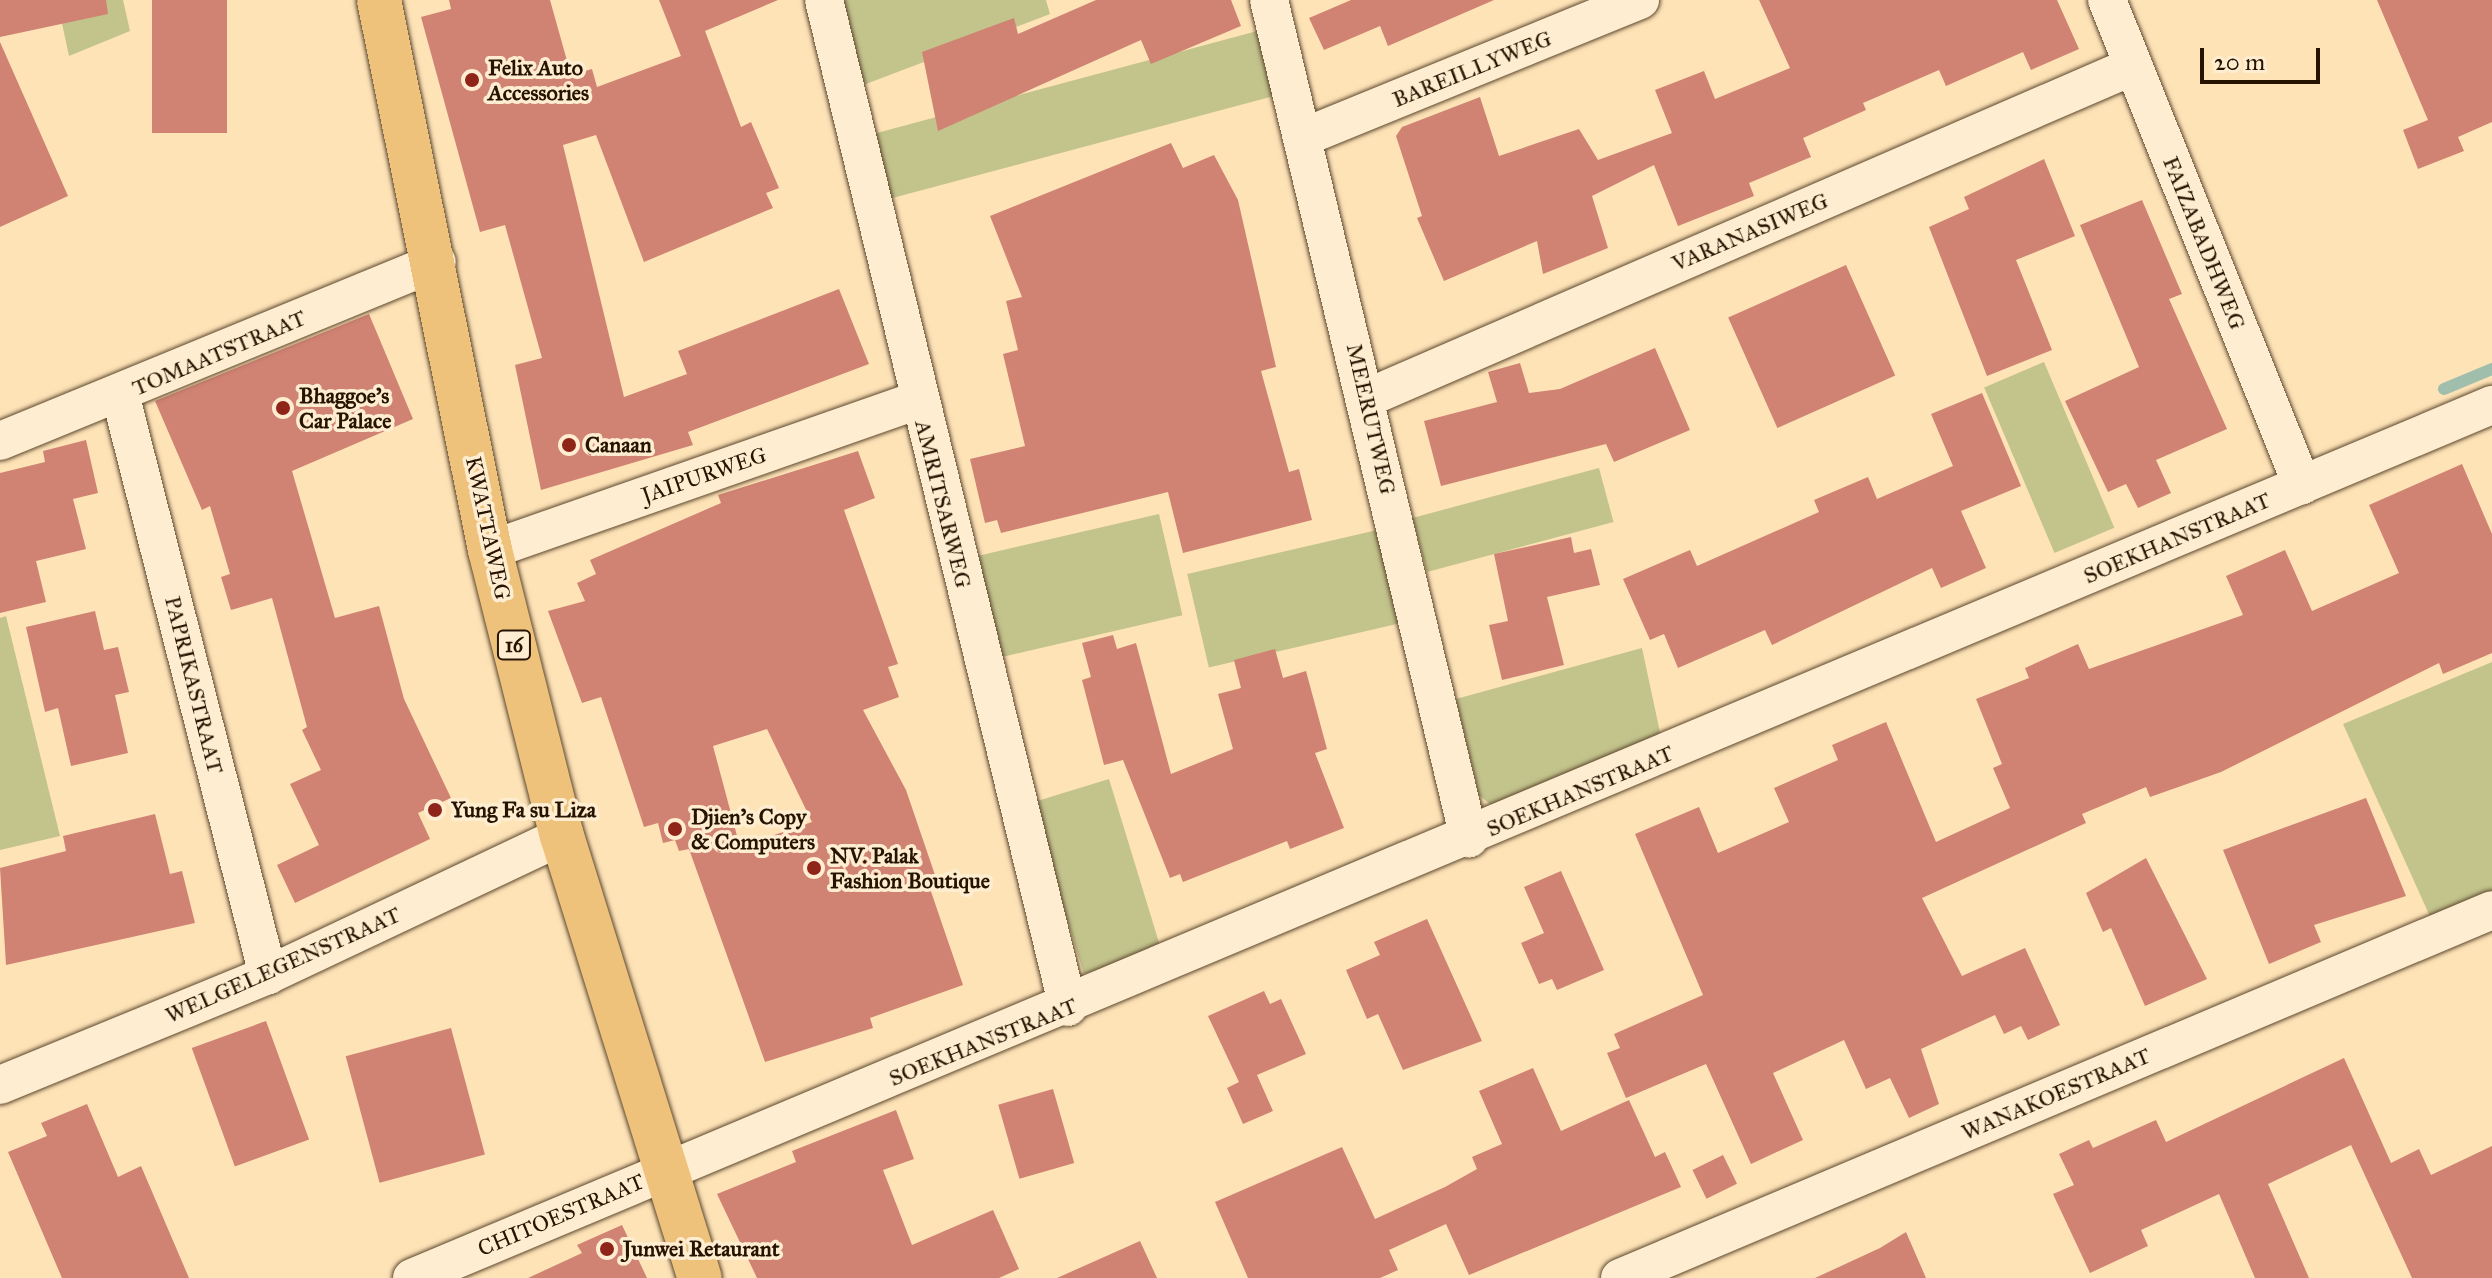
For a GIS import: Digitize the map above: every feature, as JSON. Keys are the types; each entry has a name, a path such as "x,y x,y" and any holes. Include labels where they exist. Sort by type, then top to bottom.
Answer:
{"main road":[{"name":"KWATTAWEG","path":"379,0 437,262 490,550 562,836 700,1278"}],"street":[{"name":"AMRITSARWEG","path":"824,0 918,400 1068,1007"},
{"name":"MEERUTWEG","path":"1269,0 1367,398 1469,838"},
{"name":"BAREILLYWEG","path":"1304,137 1640,0"},
{"name":"FAIZABADHWEG","path":"2107,0 2302,485"},
{"name":"VARANASIWEG","path":"1367,398 2133,66"},
{"name":"TOMAATSTRAAT","path":"0,441 437,262"},
{"name":"PAPRIKASTRAAT","path":"120,394 268,975"},
{"name":"JAIPURWEG","path":"490,550 918,400"},
{"name":"SOEKHANSTRAAT","path":"666,1170 1068,1007 2492,405"},
{"name":"WELGELEGENSTRAAT","path":"0,1085 268,975 562,836"},
{"name":"WANAKOESTRAAT","path":"1620,1278 2492,910"},
{"name":"CHITOESTRAAT","path":"412,1278 666,1170"}],"green space":[{"path":"57,0 123,0 130,31 69,56"},
{"path":"839,0 1046,0 1050,14 858,87"},
{"path":"1261,30 1278,95 880,201 863,137"},
{"path":"2044,362 2114,528 2054,553 1984,387"},
{"path":"1599,468 1613,522 1427,572 1413,518"},
{"path":"1159,514 1182,615 993,659 970,558"},
{"path":"1386,528 1408,622 1209,667 1187,574"},
{"path":"6,616 60,836 0,850 0,618"},
{"path":"1642,648 1661,737 1491,805 1479,795 1456,699"},
{"path":"2492,662 2492,898 2433,923 2343,724"},
{"path":"1109,779 1161,950 1084,974 1032,803"}],"building":[{"path":"0,0 106,0 108,14 0,37"},
{"path":"152,0 227,0 227,133 152,133"},
{"path":"449,0 550,0 571,75 592,69 597,87 681,56 659,0 778,0 705,31 741,127 751,122 779,188 766,193 773,208 644,262 596,135 563,145 624,397 687,374 678,351 839,289 869,364 688,432 693,445 541,490 515,365 542,358 505,225 480,232 421,17 451,9"},
{"path":"1096,0 1231,0 1241,26 1151,64 1141,40 938,131 922,52 1014,18 1018,34"},
{"path":"1351,0 1494,0 1388,46 1380,26 1324,50 1309,18"},
{"path":"1759,0 2057,0 2079,49 2031,70 2023,52 1946,86 1939,70 1863,103 1866,110 1803,138 1811,157 1749,183 1754,196 1678,226 1654,165 1592,196 1608,248 1543,274 1537,241 1444,281 1417,218 1422,216 1396,136 1402,127 1480,97 1499,156 1579,129 1598,160 1672,133 1655,90 1704,71 1715,99 1790,68"},
{"path":"2377,0 2492,0 2492,122 2458,137 2464,151 2418,169 2403,130 2428,120"},
{"path":"0,42 68,196 0,227"},
{"path":"1171,143 1183,168 1214,155 1238,200 1276,367 1261,371 1289,472 1299,469 1312,520 1183,553 1168,492 1001,533 997,520 985,523 970,459 1025,446 1003,354 1018,350 1006,301 1022,297 990,216"},
{"path":"2044,159 2075,236 2016,260 2052,350 1987,376 1929,227 1969,209 1964,197"},
{"path":"2142,200 2182,294 2169,299 2227,429 2156,460 2171,493 2138,508 2126,484 2108,492 2065,401 2139,367 2080,225"},
{"path":"1846,265 1895,376 1777,428 1728,317"},
{"path":"369,314 413,419 292,471 335,618 379,606 404,699 451,798 418,813 430,839 295,903 277,865 319,845 290,784 321,770 302,730 307,727 272,598 231,610 221,577 230,574 210,506 202,510 155,401"},
{"path":"1655,348 1690,430 1614,462 1606,444 1441,486 1424,421 1497,402 1488,372 1520,363 1529,393 1560,389"},
{"path":"1982,393 2021,486 1961,511 1986,568 1941,588 1932,568 1772,645 1765,630 1678,668 1664,634 1650,640 1623,579 1690,550 1697,566 1819,512 1814,500 1868,477 1877,499 1953,466 1931,414"},
{"path":"86,440 98,493 73,499 86,549 36,561 46,602 0,613 0,473 45,462 43,451"},
{"path":"858,451 875,498 844,510 898,664 888,667 899,697 863,710 906,790 935,875 926,877 963,985 870,1018 873,1028 765,1062 689,849 679,851 675,840 663,843 658,823 644,827 601,697 582,703 548,611 585,601 577,583 596,574 590,560 721,503 718,495","holes":["767,729 812,822 740,847 713,746"]},
{"path":"2462,464 2492,534 2492,653 2443,674 2439,663 2221,772 2150,797 2146,787 2082,814 2086,823 1922,898 1962,976 2025,948 2060,1025 2028,1040 2021,1026 2004,1034 1995,1015 1921,1049 1939,1104 1909,1118 1890,1078 1866,1089 1844,1040 1773,1073 1803,1140 1751,1164 1706,1064 1626,1098 1607,1053 1620,1048 1614,1034 1703,995 1635,834 1699,807 1718,853 1789,822 1774,788 1838,760 1832,745 1886,722 1936,842 2010,808 1993,768 2002,764 1976,699 2029,678 2025,668 2078,644 2089,669 2243,615 2226,576 2285,550 2312,611 2399,573 2369,505"},
{"path":"1571,537 1574,553 1591,549 1600,585 1547,597 1564,665 1502,680 1489,625 1508,621 1494,554"},
{"path":"95,611 104,650 118,647 129,692 115,695 128,753 71,766 58,708 45,712 26,627"},
{"path":"1113,635 1117,649 1136,643 1171,774 1233,749 1218,694 1241,688 1234,660 1275,649 1283,678 1306,671 1327,749 1315,753 1344,828 1290,849 1287,841 1183,882 1180,874 1170,878 1123,760 1104,765 1082,680 1091,677 1082,643"},
{"path":"2366,798 2406,896 2314,925 2321,942 2269,964 2223,850"},
{"path":"155,814 170,874 182,871 195,923 6,965 0,868 66,851 63,836"},
{"path":"2146,858 2207,979 2145,1006 2111,928 2103,932 2086,893"},
{"path":"1561,871 1604,970 1557,990 1552,979 1539,984 1521,943 1544,933 1524,887"},
{"path":"1427,919 1482,1041 1403,1070 1378,1014 1367,1019 1346,970 1380,955 1374,942"},
{"path":"1264,991 1270,1004 1281,999 1306,1054 1257,1075 1273,1111 1243,1124 1227,1088 1239,1082 1208,1016"},
{"path":"266,1021 309,1139 235,1166 192,1048"},
{"path":"451,1028 485,1155 380,1183 346,1056"},
{"path":"2344,1058 2391,1163 2419,1149 2431,1175 2492,1146 2492,1278 2412,1278 2351,1145 2268,1184 2309,1278 2255,1278 2219,1194 2141,1230 2148,1246 2090,1273 2053,1194 2074,1185 2059,1154 2089,1140 2093,1148 2156,1120 2166,1142"},
{"path":"1533,1068 1561,1131 1629,1100 1655,1157 1665,1152 1681,1187 1469,1275 1446,1224 1389,1250 1398,1270 1380,1278 1248,1278 1215,1202 1342,1147 1375,1219 1477,1169 1472,1157 1502,1144 1479,1091"},
{"path":"1053,1089 1074,1163 1019,1179 998,1105"},
{"path":"87,1104 118,1177 141,1166 189,1278 62,1278 8,1152 47,1136 41,1123"},
{"path":"896,1110 914,1159 883,1170 912,1245 993,1210 1019,1269 999,1278 757,1278 717,1194 796,1162 792,1151"},
{"path":"1723,1155 1737,1184 1706,1199 1692,1170"},
{"name":"Junwei Retaurant","path":"622,1225 647,1278 528,1278 582,1253 577,1245"},
{"path":"1906,1232 1926,1278 1815,1278 1880,1248"},
{"path":"1140,1241 1157,1278 1057,1278"}],"waterway":[{"path":"2444,389 2492,369"}],"place":[{"name":"Felix Auto Accessories","path":"472,80"},
{"name":"Bhaggoe's Car Palace","path":"283,408"},
{"name":"Canaan","path":"569,445"},
{"name":"Yung Fa su Liza","path":"435,810"},
{"name":"Djien's Copy & Computers","path":"675,829"},
{"name":"NV. Palak Fashion Boutique","path":"814,868"},
{"name":"Junwei Retaurant","path":"607,1249"}]}
